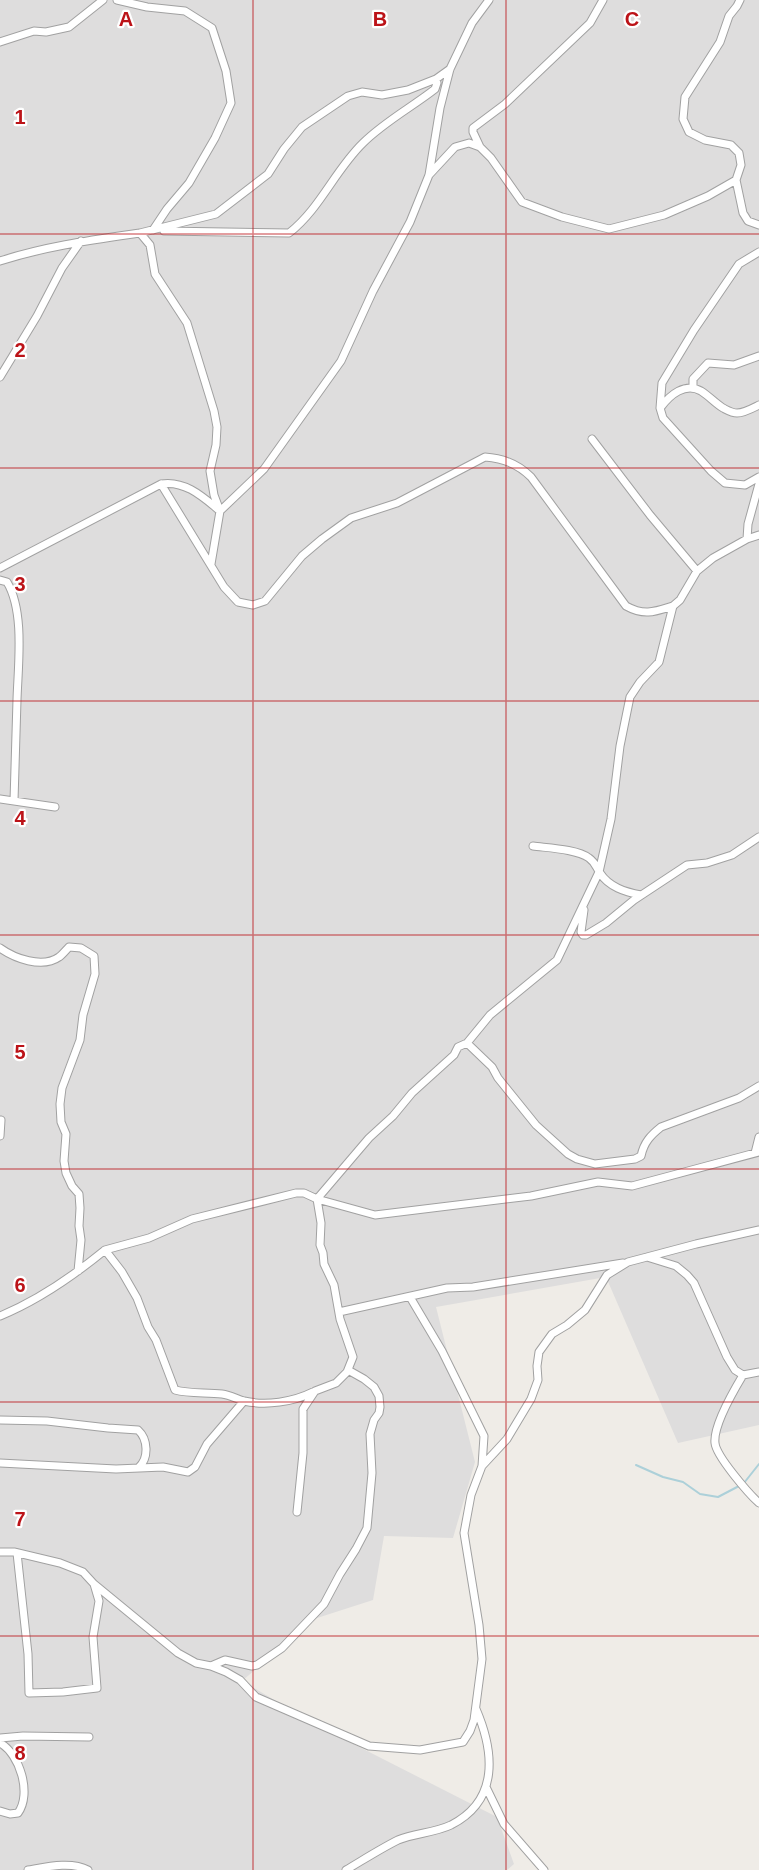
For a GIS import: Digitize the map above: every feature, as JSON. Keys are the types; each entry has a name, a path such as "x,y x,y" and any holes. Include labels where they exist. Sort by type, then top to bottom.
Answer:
{"street":[{"path":"0,42 34,31 46,32 69,27 103,0"},
{"path":"117,0 147,7 185,11 212,28 226,71 231,103 215,138 189,183 153,230"},
{"path":"220,511 264,469 341,362 373,291 410,222 429,175 440,108 450,69 472,23 489,0"},
{"path":"603,0 590,23 505,104 473,128 480,147 491,158 522,202 609,229 664,216 736,180"},
{"path":"738,3 729,16 720,42 685,97 683,119 688,132 705,140 730,145 739,153 741,165 736,180 743,213 748,221 759,225"},
{"path":"0,261 34,250 140,233 216,214 268,174 302,127 348,96 362,92 382,95 408,90 436,79 450,69"},
{"path":"153,230 289,233 302,223 336,174 363,143 435,89 436,79"},
{"path":"429,175 455,147 469,144 480,147"},
{"path":"140,233 150,245 155,274 187,323 214,411 217,427 216,445 210,471 214,495 220,511 211,565"},
{"path":"0,377 37,316 62,268 81,241"},
{"path":"759,252 739,264 694,330 662,383 660,408 663,418 711,471 725,483 744,485 759,477"},
{"path":"693,387 693,379 708,363 734,365 759,356"},
{"path":"660,408 667,399 680,390 693,387 717,405 732,412 737,413 759,405"},
{"path":"591,439 697,571"},
{"path":"161,484 224,587 238,602 253,604 265,601 302,556 351,518 397,503 485,457 511,462 531,477 626,606 636,611 649,613 673,606 680,600 697,571 712,558 759,535"},
{"path":"0,568 161,484 185,485 220,511"},
{"path":"747,539 748,524 759,484"},
{"path":"0,580 7,582 13,592 18,619 14,801"},
{"path":"105,1250 122,1272 137,1298 176,1390 224,1394 244,1401 278,1402 305,1396 336,1383 348,1370 353,1357 339,1312 334,1285 324,1264 320,1245 321,1223 317,1199 369,1138 393,1116 412,1093 454,1055 458,1047 467,1043 490,1015 556,960 599,872 611,819 620,746 630,697 640,682 659,662 673,606"},
{"path":"0,799 54,807"},
{"path":"585,903 581,932 583,935 606,923 641,895 687,865 707,863 732,855 759,837"},
{"path":"533,846 587,856 613,886 628,893 641,895"},
{"path":"0,948 24,960 40,962 57,959 69,947 81,948 94,956 94,974 82,1015 80,1040 62,1088 60,1104 66,1134 64,1161 66,1173 79,1194 80,1201 81,1240 78,1271"},
{"path":"467,1043 492,1067 498,1078 546,1136 568,1154 595,1164 635,1159 641,1156 643,1144 662,1127 739,1098 759,1086"},
{"path":"0,1136 1,1120"},
{"path":"0,1316 27,1305 105,1250 149,1239 192,1219 257,1202 304,1193 317,1199 375,1215 531,1196 598,1182 632,1186 757,1152 759,1137"},
{"path":"339,1312 447,1288 472,1287 628,1262 759,1230"},
{"path":"647,1257 676,1266 694,1283 735,1370 743,1375 759,1372"},
{"path":"482,1466 507,1439 531,1399 538,1380 539,1352 552,1334 585,1310 607,1275 628,1262"},
{"path":"0,1552 18,1553 75,1568 190,1661 226,1672 240,1680 256,1697 369,1746 420,1750 463,1742 474,1720 481,1670 481,1640 464,1533 471,1495 482,1466 484,1436 441,1351 410,1297"},
{"path":"212,1666 225,1660 257,1665 282,1648 324,1604 367,1528 372,1473 370,1434 374,1420 379,1413 379,1396 374,1387 348,1370"},
{"path":"743,1375 730,1396 715,1442 718,1453 759,1503"},
{"path":"297,1512 303,1453 303,1409 315,1391"},
{"path":"0,1463 116,1469 164,1467 188,1472 195,1467 207,1444 244,1401"},
{"path":"0,1420 47,1421 138,1430 146,1444 143,1464 140,1467"},
{"path":"18,1553 28,1654 29,1692 63,1692 97,1688 93,1637 99,1601 94,1584"},
{"path":"346,1870 400,1840 434,1832 451,1825 477,1805 486,1788 490,1765 486,1732 475,1707"},
{"path":"0,1811 10,1814 18,1813 23,1807 24,1792 15,1757 0,1740 23,1736 90,1737"},
{"path":"486,1788 504,1824 544,1870"},
{"path":"28,1870 64,1866 83,1867 88,1870"}],"shaded area":[{"path":"0,0 759,0 759,1425 678,1443 606,1277 436,1307 475,1462 453,1538 384,1536 373,1600 314,1619 242,1681 322,1728 497,1817 514,1864 507,1870 0,1870"}],"waterway":[{"path":"744,1483 759,1464"},
{"path":"636,1465 663,1477 683,1482 700,1494 718,1497 739,1486"}]}
